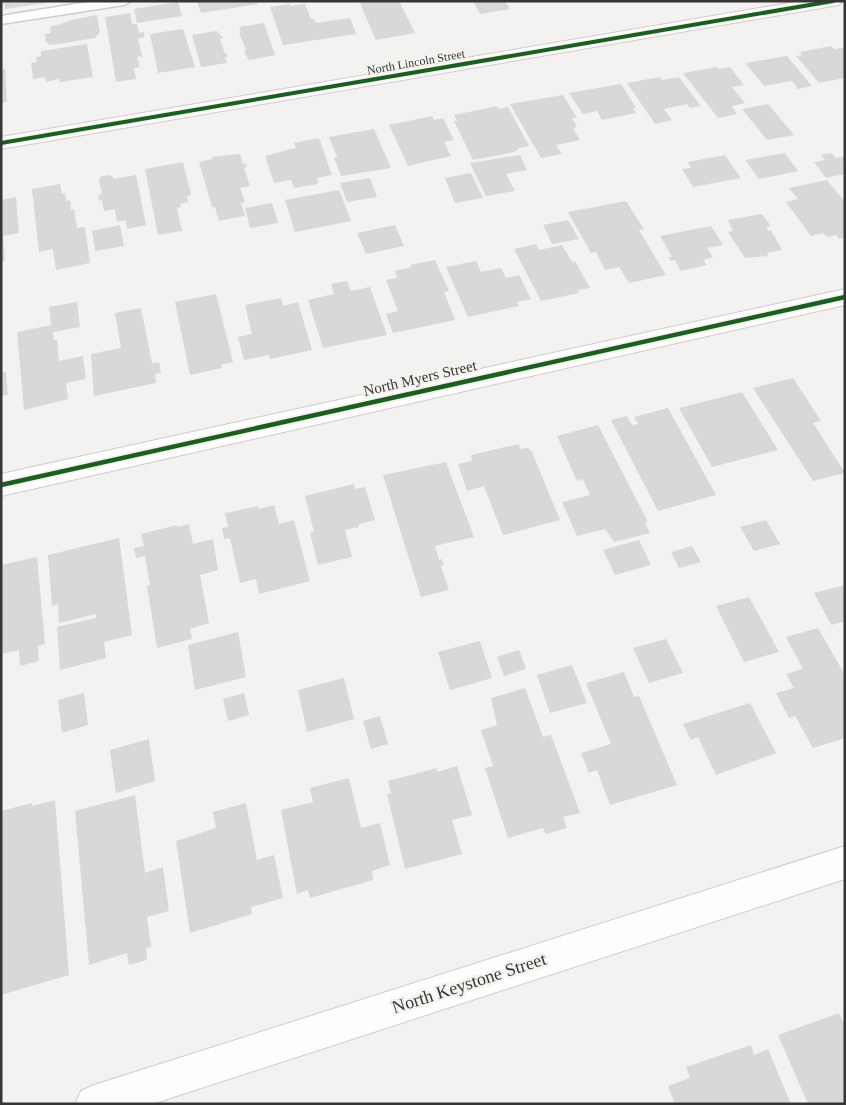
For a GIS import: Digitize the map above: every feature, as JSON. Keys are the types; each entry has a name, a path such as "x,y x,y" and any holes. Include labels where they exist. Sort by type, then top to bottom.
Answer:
{"street":[{"name":"North Lincoln Street","path":"1,143 833,1"},
{"name":"North Myers Street","path":"1,485 845,297"},
{"name":"North Keystone Street","path":"94,1104 845,862"}],"lane":[{"path":"1,20 124,1"}],"building":[{"path":"4,1 45,1 45,3 5,9"},
{"path":"197,1 257,1 258,4 201,13"},
{"path":"359,1 399,1 415,33 376,40"},
{"path":"473,1 505,1 510,9 480,14"},
{"path":"178,2 182,16 137,23 134,9"},
{"path":"290,4 290,6 305,4 311,19 314,19 316,23 350,18 356,34 283,45 270,7"},
{"path":"130,13 132,24 137,24 139,33 144,32 144,37 138,39 142,56 137,57 140,67 134,68 136,79 116,82 105,17"},
{"path":"97,15 100,32 95,38 59,44 48,45 48,42 46,43 45,34 51,33 50,27"},
{"path":"264,23 275,55 249,60 244,51 246,50 239,33 241,32 239,27"},
{"path":"183,29 195,67 158,73 150,34"},
{"path":"217,31 223,38 220,39 225,54 228,57 225,57 227,63 201,67 192,35"},
{"path":"87,44 93,77 60,82 59,79 46,82 45,77 33,79 31,63 37,62 36,57 41,56 41,51"},
{"path":"831,46 834,49 845,48 845,78 819,83 796,56 802,55 800,52"},
{"path":"787,56 812,86 798,89 792,81 764,86 745,63"},
{"path":"717,67 719,69 730,67 744,85 732,87 745,103 732,106 737,114 718,118 683,73"},
{"path":"1,69 5,69 7,102 1,103"},
{"path":"660,77 663,80 679,77 701,106 690,108 687,104 664,109 672,120 655,124 627,83"},
{"path":"621,84 636,108 633,108 636,113 602,120 597,111 583,114 569,93"},
{"path":"563,95 577,118 572,118 577,127 573,128 580,140 556,145 562,154 541,158 510,104"},
{"path":"768,104 794,135 767,140 742,109"},
{"path":"497,106 498,109 508,107 529,146 519,148 515,152 473,160 454,121 457,121 454,115"},
{"path":"432,116 434,120 443,118 454,140 444,142 451,156 408,166 389,125"},
{"path":"374,129 391,168 341,176 334,158 337,157 329,137"},
{"path":"319,138 332,175 317,178 318,184 294,188 291,180 274,183 265,156 296,148 294,143"},
{"path":"785,153 798,171 759,179 745,160"},
{"path":"831,153 836,158 845,156 845,174 826,178 814,162 825,160 821,155"},
{"path":"240,154 243,164 246,163 247,167 244,168 250,186 240,188 245,202 241,203 245,216 219,221 215,207 212,207 199,162 213,159 212,157"},
{"path":"520,155 527,170 506,174 515,191 486,196 470,163"},
{"path":"725,155 741,178 693,187 682,169 691,168 688,162"},
{"path":"183,162 191,195 187,196 188,202 180,204 181,207 177,208 182,231 158,235 145,169"},
{"path":"471,173 483,198 455,203 445,178"},
{"path":"109,175 114,179 136,175 146,225 127,229 126,220 117,222 115,209 104,211 102,200 99,201 98,195 102,194 99,179 102,176"},
{"path":"370,178 377,197 347,202 340,183"},
{"path":"827,180 845,202 845,237 839,239 836,235 827,237 823,233 811,236 786,202 798,199 789,188"},
{"path":"60,184 62,194 65,193 66,201 70,200 71,210 74,209 77,228 85,227 90,263 56,270 53,249 39,252 32,189"},
{"path":"339,190 351,221 295,232 285,200"},
{"path":"16,197 19,233 3,236 5,261 1,262 1,200"},
{"path":"626,201 644,229 639,230 666,275 629,283 619,267 605,270 596,252 591,253 568,212"},
{"path":"272,203 278,223 250,228 245,208"},
{"path":"762,214 771,226 766,227 768,231 771,230 782,250 767,253 768,256 745,258 728,232 733,231 728,220"},
{"path":"568,220 579,239 552,244 543,225"},
{"path":"120,225 124,246 95,251 92,231"},
{"path":"395,225 404,246 366,254 357,233"},
{"path":"711,226 723,245 707,248 713,257 703,260 707,265 681,271 675,260 671,261 668,257 672,257 660,236"},
{"path":"536,244 539,250 562,245 572,262 575,261 590,288 578,290 579,293 541,301 514,249"},
{"path":"435,260 449,291 444,292 455,320 393,333 386,314 398,311 386,280 397,278 395,271 411,267 410,265"},
{"path":"476,261 481,272 501,268 506,278 519,275 531,299 517,302 519,306 468,317 446,267"},
{"path":"347,281 351,291 370,287 387,335 323,348 308,300 334,294 331,284"},
{"path":"216,294 233,362 221,365 222,368 190,375 175,302"},
{"path":"281,298 283,306 298,302 312,350 270,359 269,355 244,360 238,337 252,334 245,305"},
{"path":"77,302 80,327 53,332 54,340 57,340 59,361 83,356 86,379 66,383 68,399 24,410 17,332 51,325 49,307"},
{"path":"141,308 152,363 159,362 161,373 155,374 156,383 94,396 91,354 121,348 115,313"},
{"path":"6,372 8,395 1,396 1,373"},
{"path":"793,378 821,421 813,423 845,473 813,481 753,388"},
{"path":"742,392 778,450 712,467 679,408"},
{"path":"668,408 716,495 658,511 611,420 627,416 632,425 638,424 634,417"},
{"path":"598,425 648,522 645,523 650,533 614,542 605,529 577,536 562,502 590,495 583,479 577,481 557,436"},
{"path":"519,444 520,449 528,448 532,452 560,520 503,535 484,486 467,491 458,464 472,461 471,455"},
{"path":"446,462 474,537 435,546 439,560 442,559 444,565 441,566 449,590 421,597 383,475"},
{"path":"354,484 355,489 365,487 375,520 359,524 359,527 345,530 352,557 318,565 310,533 314,532 305,496"},
{"path":"274,505 279,524 294,520 310,581 259,594 256,579 240,583 230,538 224,539 222,528 228,527 225,513 258,506 259,509"},
{"path":"766,520 780,544 754,551 740,527"},
{"path":"189,524 193,544 213,539 218,570 200,575 209,623 190,629 192,639 157,648 147,586 150,585 145,556 136,558 134,548 144,546 141,534"},
{"path":"119,538 132,635 104,642 106,658 60,670 57,627 96,618 96,614 59,623 58,604 52,606 48,555"},
{"path":"639,540 651,565 615,575 603,550"},
{"path":"692,546 701,562 679,568 671,552"},
{"path":"37,557 45,644 38,646 39,661 20,666 19,650 1,654 1,565"},
{"path":"845,585 845,621 831,625 814,593"},
{"path":"749,597 779,652 744,662 716,606"},
{"path":"818,628 845,675 845,738 813,748 795,716 789,718 776,693 794,688 786,674 803,669 786,637"},
{"path":"238,632 246,677 195,690 188,645"},
{"path":"666,639 683,673 649,683 633,648"},
{"path":"480,641 492,678 450,690 438,652"},
{"path":"519,650 526,669 504,676 497,657"},
{"path":"572,665 587,703 550,713 537,675"},
{"path":"624,672 634,697 639,696 677,785 610,805 597,770 589,773 581,753 611,744 586,683"},
{"path":"344,678 354,719 307,732 298,690"},
{"path":"525,688 543,737 551,735 580,813 563,817 567,828 546,834 543,828 508,838 485,768 493,766 481,730 497,725 491,698"},
{"path":"84,693 88,725 62,733 58,700"},
{"path":"244,693 249,715 228,721 223,699"},
{"path":"750,703 776,753 716,775 698,737 691,740 683,724"},
{"path":"380,716 388,744 371,749 363,721"},
{"path":"149,739 155,781 116,793 110,750"},
{"path":"457,766 472,815 452,820 462,854 405,869 387,794 391,794 388,781 437,768 437,772"},
{"path":"349,778 361,828 380,823 390,865 372,871 373,880 310,898 308,890 297,894 281,810 313,802 310,788"},
{"path":"135,795 145,873 163,867 169,911 147,917 151,947 146,948 147,960 129,965 127,953 89,965 75,811"},
{"path":"55,800 69,975 1,995 1,811 32,803 32,806"},
{"path":"246,803 257,860 274,855 283,898 251,907 252,914 190,933 176,841 216,828 213,812"},
{"path":"839,1013 845,1025 845,1104 808,1104 778,1035"},
{"path":"751,1045 754,1055 768,1049 791,1104 675,1104 668,1086 690,1078 686,1067"}],"cycle path":[{"path":"1,143 833,1"},
{"path":"1,485 845,297"}]}
